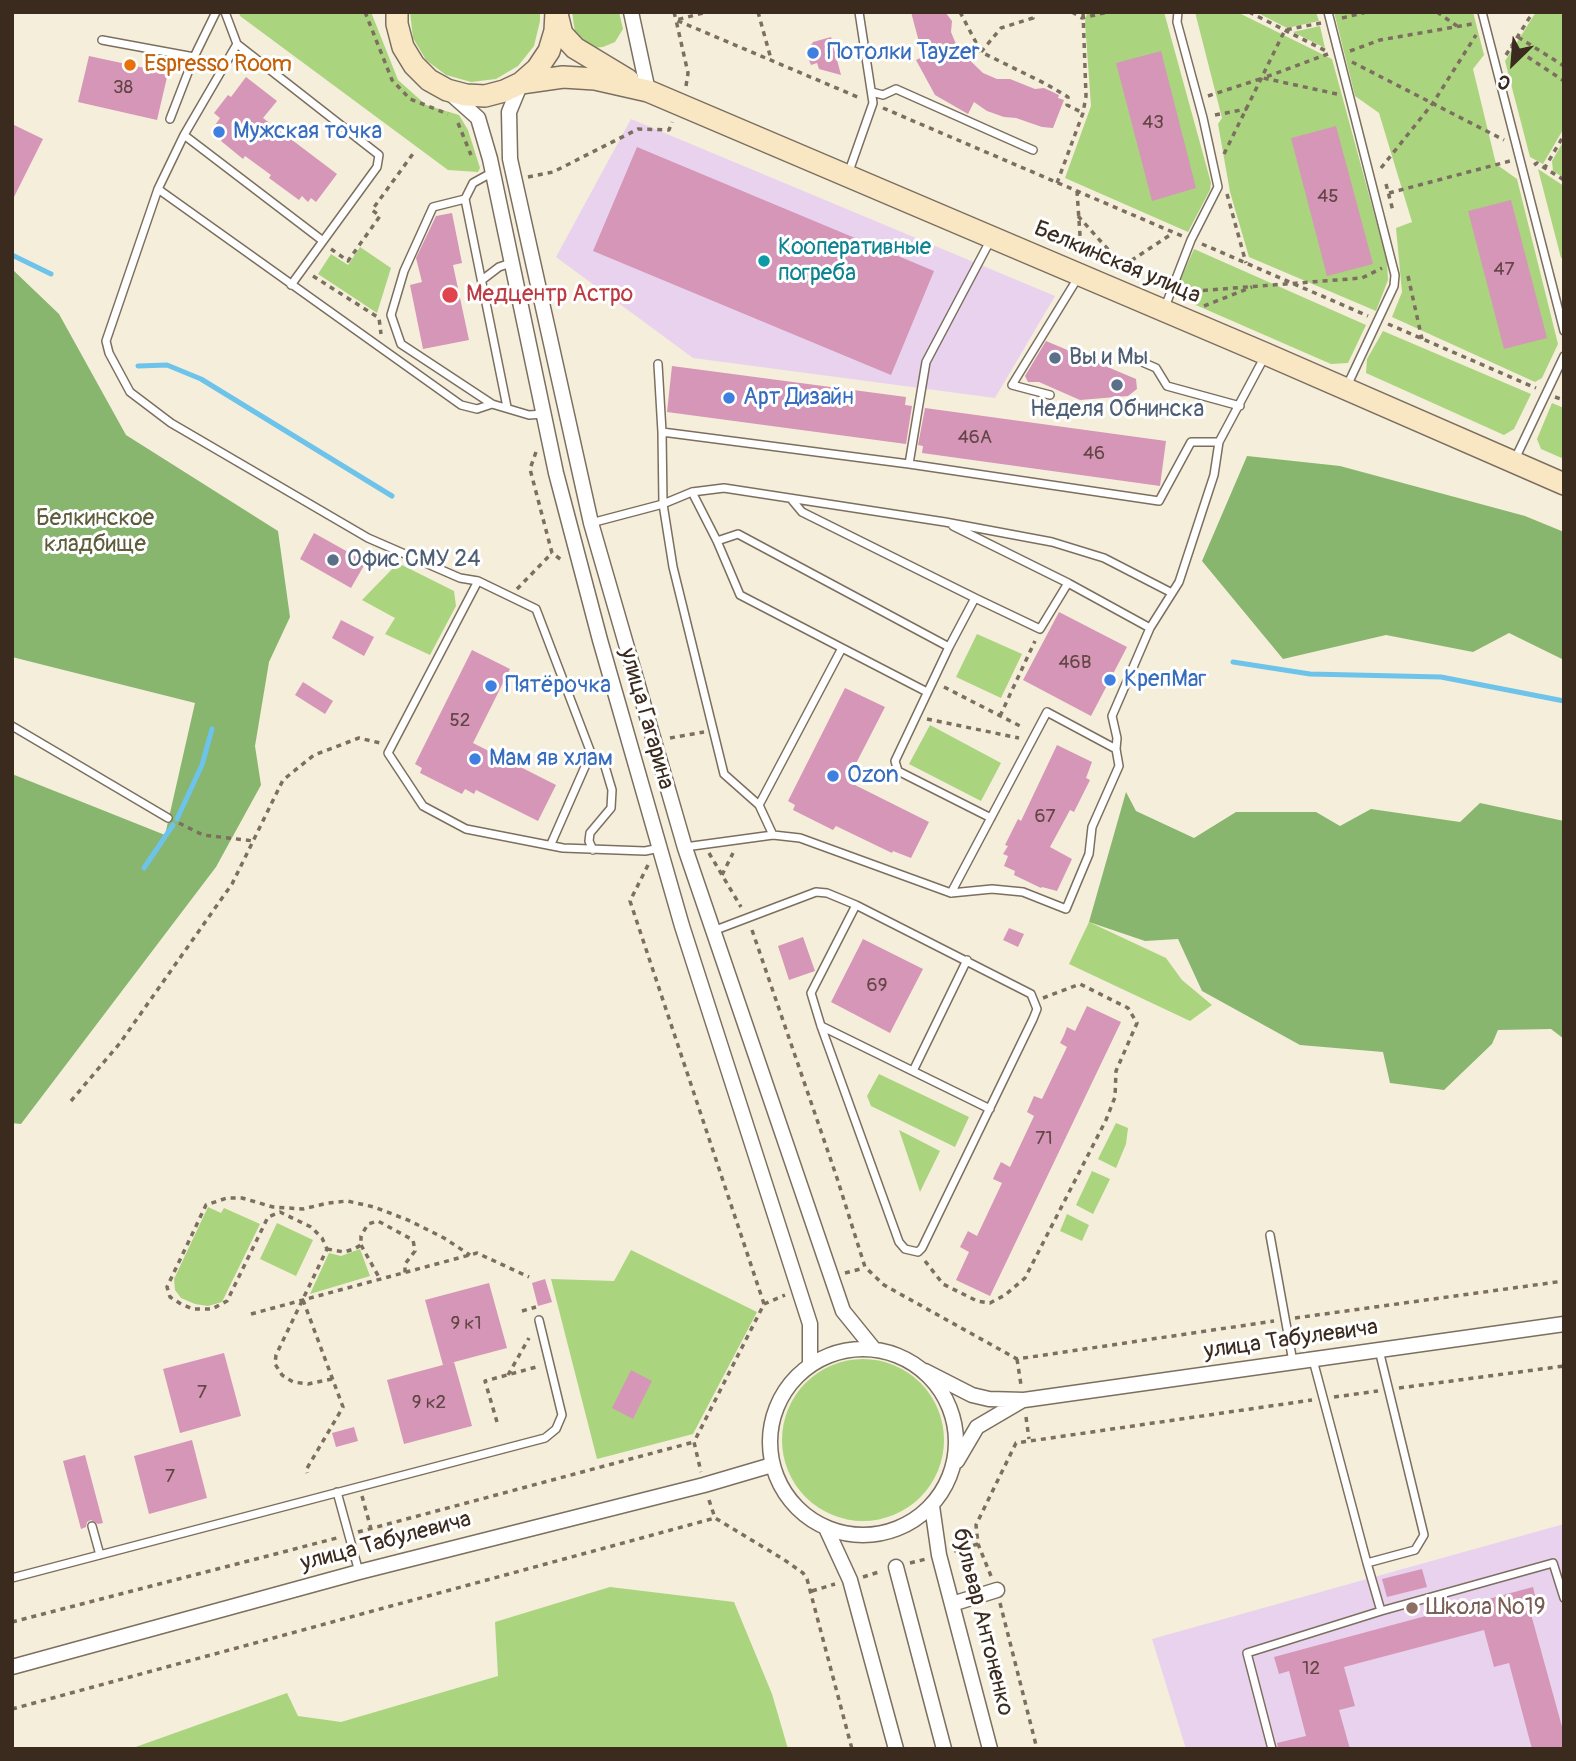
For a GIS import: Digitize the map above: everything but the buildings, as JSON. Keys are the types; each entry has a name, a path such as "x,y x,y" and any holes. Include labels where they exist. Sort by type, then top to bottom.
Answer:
{"main road":[{"path":"388,12 414,65 429,80 447,90"},
{"path":"397,12 403,47"},
{"path":"521,83 537,69 548,51 555,31 557,12"},
{"name":"Белкинская улица","path":"557,12 562,34 575,48 648,92"},
{"name":"Белкинская улица","path":"447,90 485,96 521,83 562,77 596,79 648,92 1266,354 1564,484"}],"street":[{"path":"631,12 648,92"},
{"name":"улица Гагарина","path":"521,83 509,112 510,159 591,523 685,848 713,931 843,1311 873,1348"},
{"name":"улица Гагарина","path":"447,90 478,118 494,172 556,473 653,849 686,939 810,1324 810,1364"},
{"name":"улица Табулевича","path":"925,1371 972,1395 989,1399 1024,1400 1564,1324"},
{"path":"873,1348 900,1356 925,1371 944,1396 955,1426 956,1447 953,1468 932,1506 909,1523 883,1534 854,1535 827,1528 802,1513 783,1492 772,1465 769,1442 771,1419 779,1398 793,1379 810,1364 840,1351 873,1348"},
{"name":"улица Табулевича","path":"953,1468 978,1427 1024,1400"},
{"name":"улица Табулевича","path":"12,1667 359,1572 704,1485 772,1465"},
{"name":"бульвар Антоненко","path":"932,1506 939,1555 990,1749"},
{"path":"827,1528 850,1580 895,1749"},
{"path":"896,1567 944,1749"},
{"path":"952,1604 997,1590"}],"lane":[{"path":"170,119 194,57 216,12"},
{"path":"225,12 237,44 379,155 377,167 291,285"},
{"path":"848,176 873,103 859,12"},
{"path":"1164,311 1191,240 1218,187 1177,22 1178,12"},
{"path":"1328,12 1395,275 1394,286 1346,389"},
{"path":"1482,12 1564,331"},
{"path":"102,40 194,57"},
{"path":"237,44 184,135 158,189 109,325 106,341 109,353 130,392 171,423 368,538 460,578 478,581 536,609 591,753 604,763 612,790 611,808 590,833 589,841 593,850"},
{"path":"872,92 883,95 896,89 1033,150"},
{"path":"184,135 323,241"},
{"path":"494,172 473,183 465,199 507,407"},
{"path":"158,189 461,405 477,409 492,404"},
{"path":"465,199 433,207 404,271 391,315 401,344 492,404 529,415 543,414"},
{"path":"909,464 926,362 992,238"},
{"path":"482,280 499,267 512,262"},
{"path":"1050,395 1012,385 1079,275"},
{"path":"1121,353 1156,368 1167,386 1240,406"},
{"path":"685,848 773,835 800,838 951,892 992,889 1023,892 1066,909 1088,854 1092,828 1119,766 1112,716 1150,628 1179,582 1214,475 1219,442 1266,354"},
{"path":"1513,463 1564,356"},
{"path":"658,364 663,504 673,567 724,774 760,805 773,835"},
{"path":"662,432 909,464 1159,501 1191,442 1219,442"},
{"path":"591,523 663,504 692,492 724,488 945,522 1052,542 1104,558 1172,593"},
{"path":"692,492 740,595 927,692"},
{"path":"792,499 802,512 1040,629 1068,583"},
{"path":"945,522 1068,583 1150,628"},
{"path":"717,541 738,534 949,647"},
{"path":"478,581 388,753 423,806 466,829 563,848 653,849"},
{"path":"975,598 895,761 898,771 991,818"},
{"path":"760,805 842,648"},
{"path":"951,892 1047,712 1116,749"},
{"path":"12,726 168,818"},
{"path":"551,844 591,753"},
{"path":"713,931 816,892 840,897 967,960 1031,993 1037,1009 1033,1019 918,1252 905,1249 899,1242 811,993 856,905"},
{"path":"913,1071 967,960"},
{"path":"821,1026 990,1109"},
{"path":"1270,1235 1293,1363"},
{"path":"12,1578 550,1435 559,1426 562,1415 539,1320"},
{"path":"1367,1563 1415,1550 1424,1535 1380,1350"},
{"path":"1313,1360 1381,1611"},
{"path":"338,1492 359,1572"},
{"path":"92,1526 100,1555"},
{"path":"1272,1749 1247,1653 1381,1611 1553,1563 1564,1598"}],"path":[{"path":"528,177 553,172 638,129 668,130 688,73 674,12"},
{"path":"676,20 707,12"},
{"path":"758,12 771,59"},
{"path":"960,12 981,52 1068,97 1067,105 1083,113"},
{"path":"981,52 1002,28 1033,18 1031,12"},
{"path":"1072,12 1082,18 1108,12"},
{"path":"1058,183 1083,113 1086,96 1083,12"},
{"path":"1206,97 1330,53 1249,12"},
{"path":"1437,12 1458,27"},
{"path":"1497,69 1533,12"},
{"path":"676,20 1564,400"},
{"path":"1339,55 1380,40 1484,21"},
{"path":"1371,181 1433,103 1484,21"},
{"path":"1221,159 1263,78 1284,30"},
{"path":"1517,37 1564,66"},
{"path":"1511,46 1564,81"},
{"path":"1339,55 1509,143"},
{"path":"1263,78 1342,94"},
{"path":"1203,118 1247,109"},
{"path":"1564,135 1544,169 1564,180"},
{"path":"325,258 331,249 348,261 380,216 372,210 415,151"},
{"path":"1375,196 1520,159"},
{"path":"1077,191 1081,250 1137,271"},
{"path":"1079,216 1123,266"},
{"path":"1123,266 1173,233"},
{"path":"1180,292 1362,278 1379,271 1387,261"},
{"path":"319,267 313,276 379,318 382,340"},
{"path":"1203,306 1258,285"},
{"path":"510,596 552,553"},
{"path":"1000,716 1040,629"},
{"path":"932,681 1000,716 1033,737"},
{"path":"916,717 1033,737"},
{"path":"71,1101 120,1043 232,884 284,780 314,755 359,737 392,746"},
{"path":"168,818 203,835 254,842"},
{"path":"723,875 740,839"},
{"path":"704,844 748,919 865,1268 884,1285 1017,1359 1564,1281"},
{"path":"653,849 649,864 630,901 764,1304 694,1442 715,1518 782,1559 803,1573 807,1579 852,1749"},
{"path":"918,1252 943,1284 965,1295 990,1303 1006,1295 1025,1278 1106,1120 1115,1097 1116,1071 1136,1023 1128,1008 1080,984 1035,1001"},
{"path":"332,1379 308,1384 293,1382 282,1375 275,1364 276,1355 327,1250 322,1238 311,1227 282,1210 242,1198 215,1200 206,1205 167,1287 170,1297 193,1309 212,1308 227,1301 268,1217 282,1210 347,1202 374,1207 408,1220 470,1255"},
{"path":"380,1279 360,1245 361,1236 368,1224 378,1221 413,1240 415,1251 405,1264 405,1273"},
{"path":"327,1250 344,1252 360,1245"},
{"path":"251,1314 477,1253 528,1277"},
{"path":"303,1300 343,1407 306,1470 307,1473"},
{"path":"508,1375 529,1338"},
{"path":"497,1422 485,1381 550,1364"},
{"path":"1037,1749 997,1590 978,1544 976,1525 1016,1443 1564,1366"},
{"path":"12,1709 715,1518"},
{"path":"369,1519 371,1529"}],"shaded area":[{"path":"631,119 1055,296 995,398 693,358 556,257"},
{"name":"Школа №19","path":"1564,1524 1564,1749 1186,1749 1152,1639"}],"green space":[{"path":"239,12 371,12 398,80 426,105 459,115 468,130 480,168 478,172 448,170 240,16"},
{"path":"410,12 540,12 540,21 534,46 518,66 496,79 471,82 446,75 426,60 413,38"},
{"path":"572,12 619,12 623,29 615,42 591,48 581,43 575,32"},
{"path":"1087,12 1164,12 1211,183 1188,232 1065,178 1091,106 1085,22"},
{"path":"1195,12 1237,12 1332,59 1387,261 1388,280 1376,311 1249,257 1230,192 1218,124 1222,118"},
{"path":"1256,12 1316,12 1319,21 1287,28"},
{"path":"1334,12 1473,12 1484,55 1473,69 1496,164 1517,179 1558,344 1542,378 1535,382 1392,317 1402,292 1396,228 1412,222 1379,113 1355,96"},
{"path":"1536,12 1564,12 1564,128 1543,164 1530,157 1505,61"},
{"path":"1320,26 1325,48 1293,32"},
{"path":"1564,140 1564,178 1553,171 1552,161"},
{"path":"1538,169 1564,186 1564,257 1561,258"},
{"path":"360,247 391,268 377,313 318,274 331,254 348,265"},
{"path":"1194,249 1366,325 1348,363 1331,364 1182,299 1176,290"},
{"name":"Белкинское кладбище","path":"12,269 59,314 126,435 278,531 290,617 269,662 255,746 261,785 216,867 21,1124 12,1123 12,774 165,835 195,703 12,657"},
{"path":"1383,331 1531,394 1514,429 1504,435 1366,373 1367,359"},
{"path":"1552,403 1564,408 1564,459 1541,449 1537,439"},
{"path":"1247,456 1340,466 1525,516 1564,532 1564,660 1509,633 1473,652 1386,635 1283,659 1202,561"},
{"path":"398,563 454,591 456,606 430,655 385,634 395,618 362,600"},
{"path":"977,634 1022,654 1001,698 956,677"},
{"path":"930,725 1001,763 981,801 909,764"},
{"path":"1126,792 1136,811 1194,838 1236,812 1316,812 1340,826 1371,809 1460,822 1480,803 1564,821 1564,1039 1551,1029 1498,1030 1492,1044 1444,1090 1390,1083 1383,1052 1300,1045 1202,991 1178,939 1145,941 1089,922"},
{"path":"1089,922 1166,958 1182,980 1212,1005 1190,1021 1069,964"},
{"path":"879,1074 969,1117 955,1147 871,1106 867,1096"},
{"path":"1116,1123 1128,1128 1126,1144 1116,1168 1098,1159"},
{"path":"899,1130 940,1151 920,1192"},
{"path":"1092,1171 1110,1179 1093,1214 1076,1205"},
{"path":"208,1207 221,1213 224,1208 260,1224 222,1302 208,1306 181,1298 175,1290 174,1279"},
{"path":"1067,1214 1089,1225 1082,1241 1060,1231"},
{"path":"277,1223 313,1240 296,1276 260,1259"},
{"path":"360,1249 370,1276 310,1294 329,1253 341,1256"},
{"path":"631,1250 757,1312 693,1434 597,1459 551,1279 614,1281"},
{"path":"863,1359 894,1365 920,1383 938,1409 944,1440 938,1471 920,1497 894,1515 863,1521 832,1515 806,1497 788,1471 782,1440 788,1409 806,1383 832,1365"},
{"path":"610,1587 734,1602 772,1694 788,1749 130,1749 287,1693 298,1716 341,1722 498,1676 495,1622"}],"waterway":[{"path":"12,255 51,274"},
{"path":"138,366 167,365 201,379 392,496"},
{"path":"1233,662 1310,674 1441,677 1564,701"},
{"path":"177,819 202,765 212,729"},
{"path":"144,868 173,825"}],"place":[{"name":"Потолки Tayzer","path":"813,53"},
{"name":"Espresso Room","path":"130,65"},
{"name":"Мужская точка","path":"219,132"},
{"name":"Кооперативные погреба","path":"764,261"},
{"name":"Медцентр Астро","path":"450,295"},
{"name":"Вы и Мы","path":"1055,358"},
{"name":"Неделя Обнинска","path":"1117,385"},
{"name":"Арт Дизайн","path":"729,398"},
{"name":"Офис СМУ 24","path":"333,560"},
{"name":"КрепМаг","path":"1110,680"},
{"name":"Пятёрочка","path":"491,686"},
{"name":"Мам яв хлам","path":"475,759"},
{"name":"Ozon","path":"833,776"},
{"name":"Школа №19","path":"1412,1608"}]}
